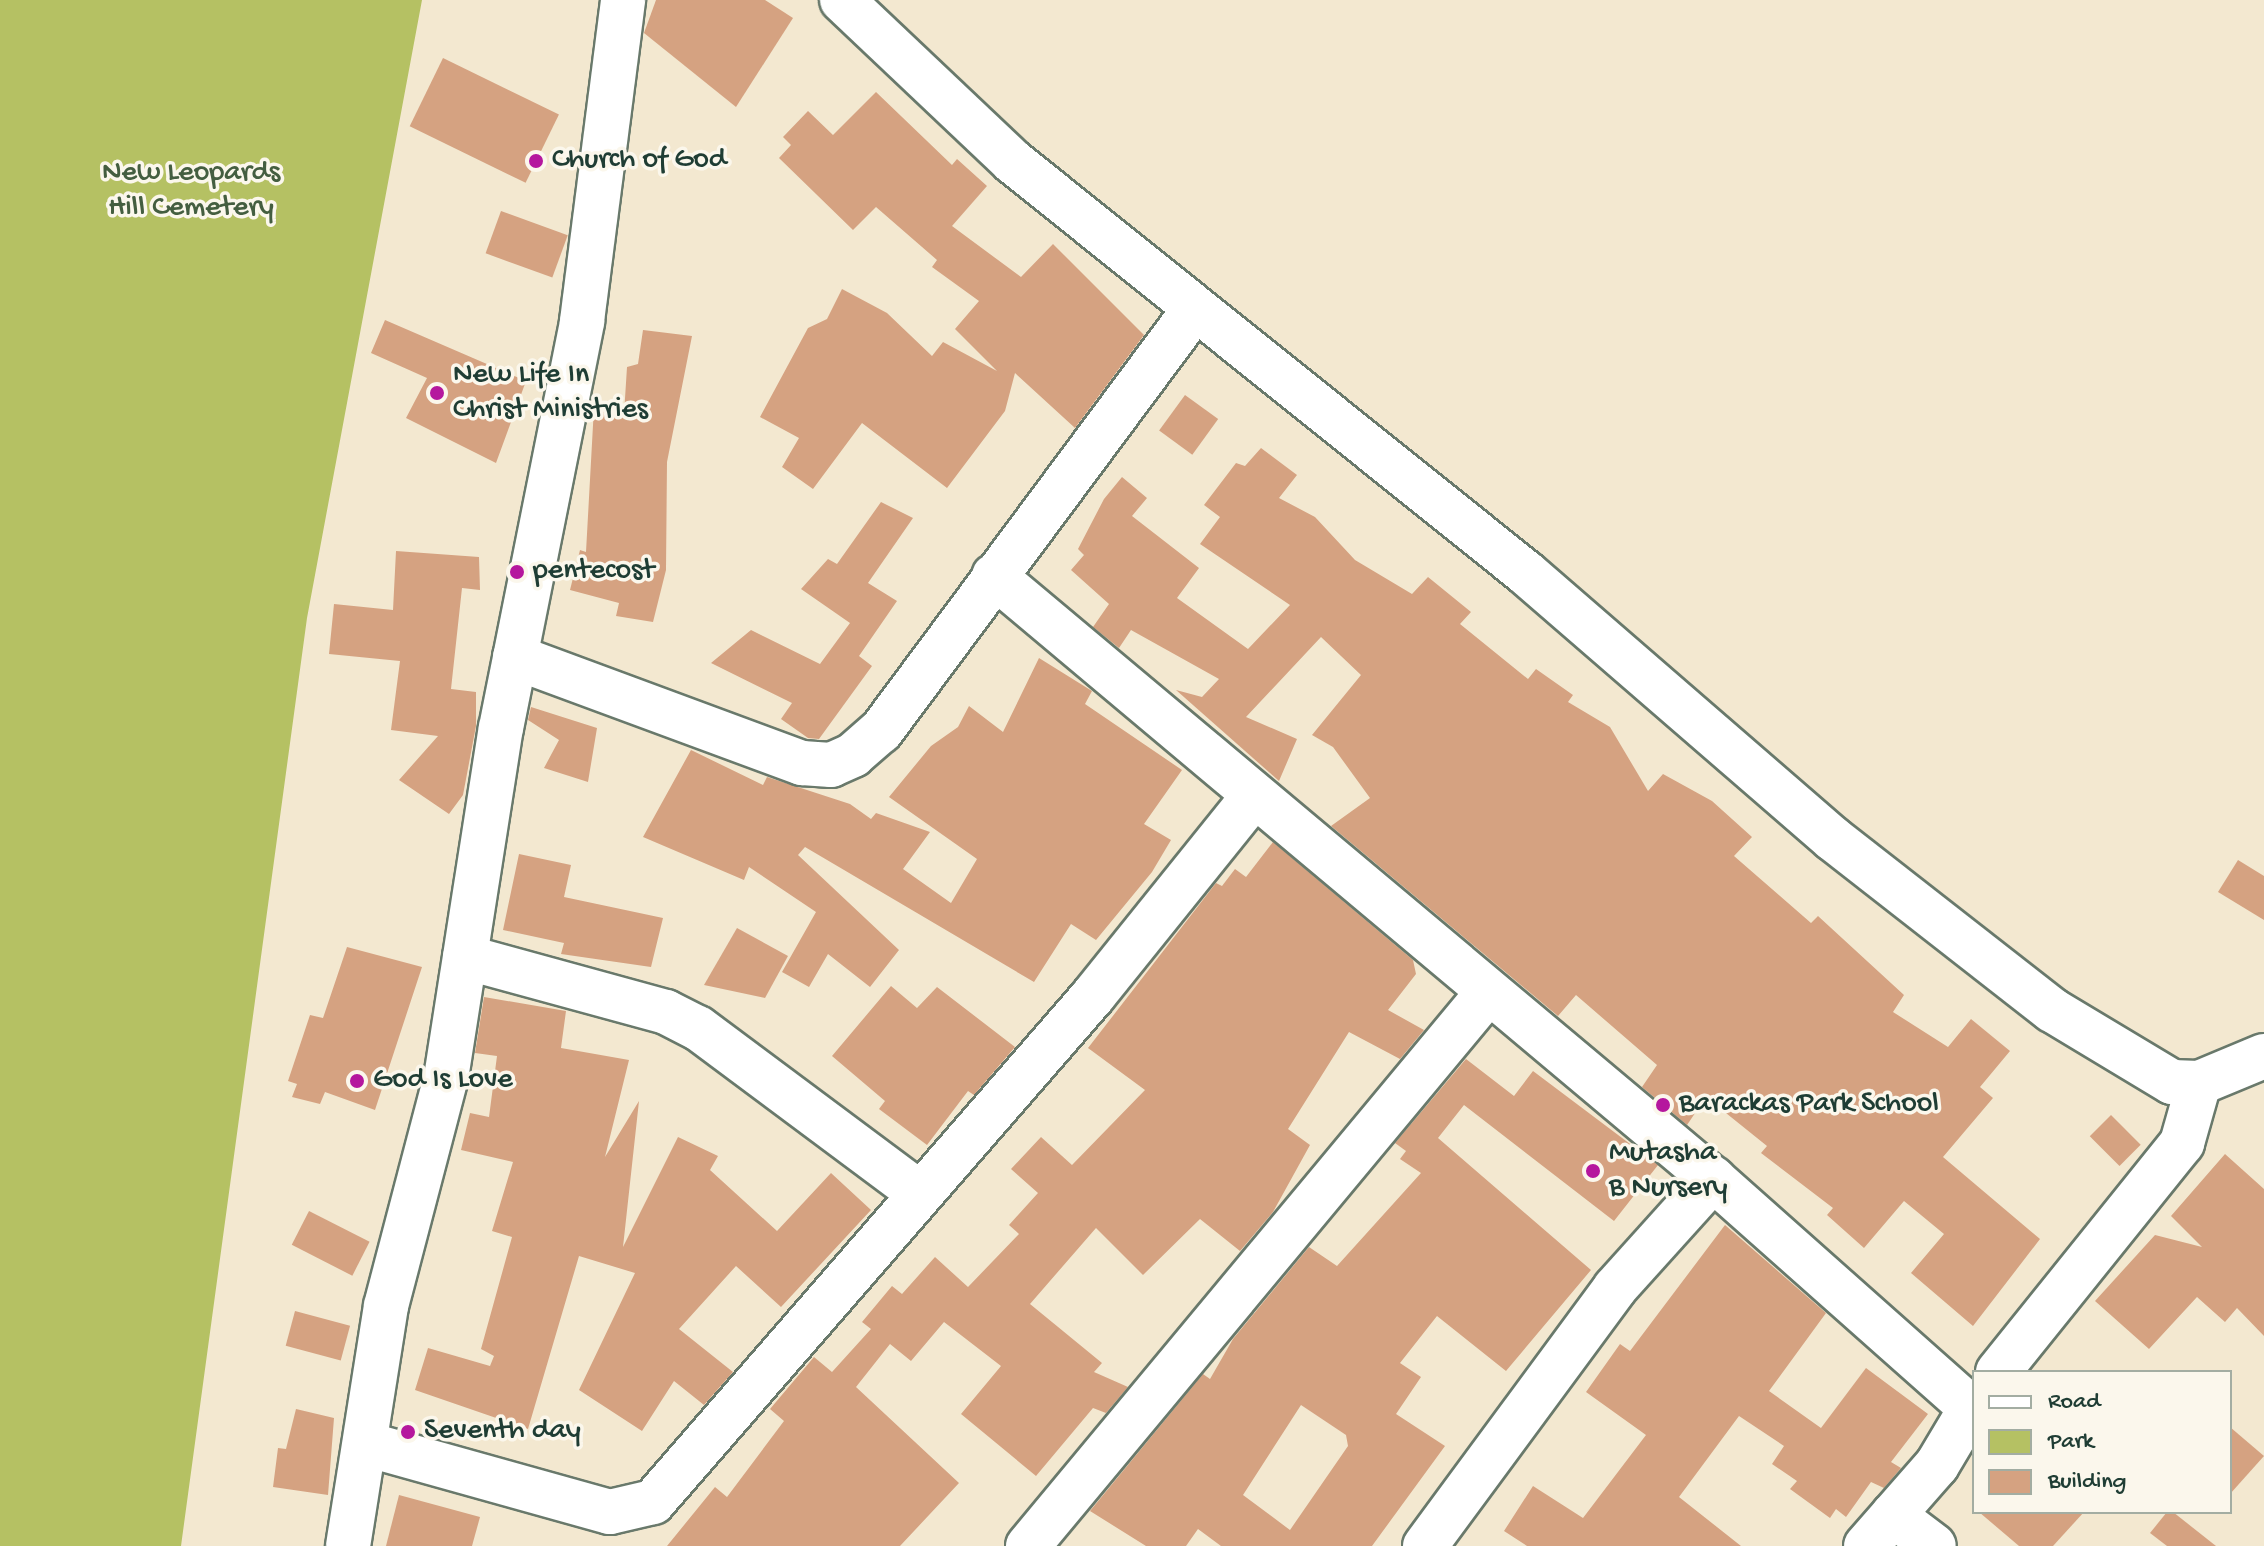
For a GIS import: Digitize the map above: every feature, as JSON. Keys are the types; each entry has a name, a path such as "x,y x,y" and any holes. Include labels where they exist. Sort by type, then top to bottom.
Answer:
{"street":[{"path":"348,1546 386,1306 446,1078 515,657 582,321 623,0"},
{"path":"842,0 1012,161 1194,310 1526,573 1833,839 2052,1010 2172,1082 2199,1083 2264,1056"},
{"path":"515,657 802,763 831,765 881,731 1194,310"},
{"path":"994,576 1486,995 1713,1179 1972,1405 1937,1465 1880,1531 1934,1546"},
{"path":"366,1444 610,1512 633,1512 668,1487 919,1193 1093,996 1253,797"},
{"path":"465,957 666,1012 698,1028 919,1193"},
{"path":"1028,1546 1486,995"},
{"path":"2000,1370 2182,1143 2199,1083"},
{"path":"1425,1546 1615,1288 1713,1179"}],"green space":[{"name":"New Leopards Hill Cemetery","path":"0,0 422,0 307,618 181,1546 0,1546"}],"building":[{"path":"656,0 765,0 793,18 736,107 644,33"},
{"path":"443,58 559,115 526,183 410,126"},
{"path":"876,92 952,165 957,159 987,186 952,226 1021,277 1053,244 1144,335 1075,428 1015,373 1005,411 947,488 862,423 813,489 782,467 799,438 760,417 808,328 827,319 842,289 887,313 932,356 943,342 997,371 955,329 979,301 932,267 937,260 876,207 853,230 779,158 791,145 783,137 808,111 833,135"},
{"path":"501,211 568,235 552,278 486,253"},
{"path":"385,320 526,381 496,463 406,418 427,378 371,353"},
{"path":"643,330 692,336 667,462 666,570 653,622 616,616 619,603 570,590 580,550 586,552 594,407 624,414 627,367 638,364"},
{"path":"1185,395 1218,419 1192,455 1159,431"},
{"path":"1261,448 1297,475 1279,498 1315,517 1355,560 1412,594 1428,577 1471,612 1460,624 1528,679 1536,669 1573,695 1568,702 1610,727 1648,791 1663,774 1712,801 1752,837 1734,856 1811,923 1818,916 1904,995 1893,1012 1948,1047 1971,1019 2010,1051 1980,1087 1993,1098 1943,1157 2040,1239 1973,1326 1911,1273 1944,1234 1904,1201 1864,1248 1827,1215 1833,1208 1761,1153 1767,1146 1706,1097 1687,1125 1642,1087 1657,1065 1576,995 1558,1016 1331,826 1370,798 1333,747 1312,735 1361,675 1321,637 1246,717 1297,739 1279,781 1176,690 1202,697 1219,679 1131,630 1119,648 1093,627 1109,604 1071,570 1084,555 1078,549 1104,499 1122,477 1147,498 1132,516 1199,568 1177,598 1248,649 1290,605 1200,544 1220,517 1204,505 1236,463 1245,466"},
{"path":"881,502 913,518 868,583 897,601 859,656 872,666 819,739 808,738 781,719 792,703 711,663 751,630 820,664 850,623 801,589 828,559 837,564"},
{"path":"396,551 479,557 480,590 462,588 451,689 476,692 476,726 463,795 449,814 399,780 438,736 391,730 400,661 329,654 334,604 393,610"},
{"path":"1039,658 1092,691 1085,704 1182,770 1144,824 1171,840 1152,872 1096,940 1071,924 1034,982 805,847 798,855 899,950 870,987 828,954 809,987 782,972 816,912 749,867 744,880 643,837 691,750 763,785 767,777 850,804 871,819 876,813 930,832 903,869 951,903 977,859 889,797 931,746 958,727 969,706 1003,732"},
{"path":"531,707 597,728 588,782 544,768 559,740 528,720"},
{"path":"1273,842 1413,960 1416,974 1388,1010 1424,1030 1400,1059 1349,1032 1288,1129 1310,1145 1273,1212 1240,1251 1200,1219 1143,1275 1096,1228 1030,1304 1102,1363 1094,1372 1128,1387 1106,1413 1093,1408 1036,1476 961,1414 1001,1366 944,1322 911,1361 890,1344 856,1387 959,1483 900,1546 667,1546 715,1487 727,1497 784,1421 770,1409 814,1357 832,1372 871,1329 862,1322 892,1286 902,1294 935,1257 968,1287 1019,1234 1009,1225 1038,1193 1011,1169 1041,1137 1072,1165 1145,1090 1088,1048 1216,883 1222,886 1235,869 1246,877"},
{"path":"519,854 571,865 564,897 663,918 651,967 561,954 564,943 503,930"},
{"path":"2238,860 2264,876 2264,920 2218,892"},
{"path":"737,928 788,956 765,998 704,985"},
{"path":"347,947 422,967 375,1110 325,1092 320,1104 292,1097 297,1084 288,1081 310,1015 323,1018"},
{"path":"891,986 917,1008 937,987 1015,1047 974,1095 968,1091 927,1145 879,1109 885,1101 832,1056"},
{"path":"484,997 566,1011 561,1048 629,1060 605,1157 639,1101 623,1247 678,1137 718,1156 710,1170 777,1231 831,1173 871,1210 781,1307 736,1266 679,1329 733,1372 704,1405 674,1381 642,1431 579,1390 635,1273 579,1256 528,1429 415,1390 428,1348 490,1366 494,1356 481,1349 512,1237 492,1231 513,1162 461,1150 470,1113 489,1117 497,1056 475,1053"},
{"path":"1466,1059 1514,1096 1533,1071 1658,1165 1614,1221 1464,1105 1438,1138 1591,1270 1506,1371 1437,1316 1400,1363 1421,1377 1396,1414 1445,1446 1372,1546 1221,1546 1198,1529 1186,1546 1146,1546 1090,1511 1203,1374 1210,1379 1233,1339 1309,1247 1337,1266 1421,1173 1400,1159 1406,1151 1395,1143","holes":["1301,1405 1346,1435 1348,1446 1290,1530 1243,1495"]},
{"path":"2111,1115 2141,1145 2119,1166 2090,1136"},
{"path":"2225,1154 2264,1189 2264,1336 2237,1308 2225,1322 2197,1297 2149,1349 2095,1301 2155,1235 2202,1247 2171,1216"},
{"path":"309,1211 370,1242 352,1276 292,1245"},
{"path":"1725,1225 1826,1313 1769,1391 1821,1428 1866,1368 1928,1414 1891,1462 1901,1468 1884,1488 1871,1482 1846,1517 1836,1509 1830,1518 1790,1489 1797,1481 1772,1464 1784,1446 1739,1416 1679,1497 1741,1546 1527,1546 1504,1531 1533,1486 1583,1518 1646,1435 1586,1392 1620,1344 1630,1351"},
{"path":"295,1311 350,1326 341,1361 286,1346"},
{"path":"296,1409 334,1418 328,1495 273,1487 278,1448 286,1449"},
{"path":"2232,1429 2264,1456 2232,1492"},
{"path":"399,1495 480,1517 472,1546 386,1546"},
{"path":"1981,1514 2082,1514 2053,1546 2019,1546"},
{"path":"2165,1514 2176,1514 2216,1546 2167,1546 2150,1533"}],"place":[{"name":"Church of God","path":"536,161"},
{"name":"New Life In Christ Ministries","path":"437,393"},
{"name":"pentecost","path":"517,572"},
{"name":"God Is Love","path":"357,1081"},
{"name":"Barackas Park School","path":"1663,1105"},
{"name":"Mutasha B Nursery","path":"1593,1171"},
{"name":"Seventh day","path":"408,1432"}]}
